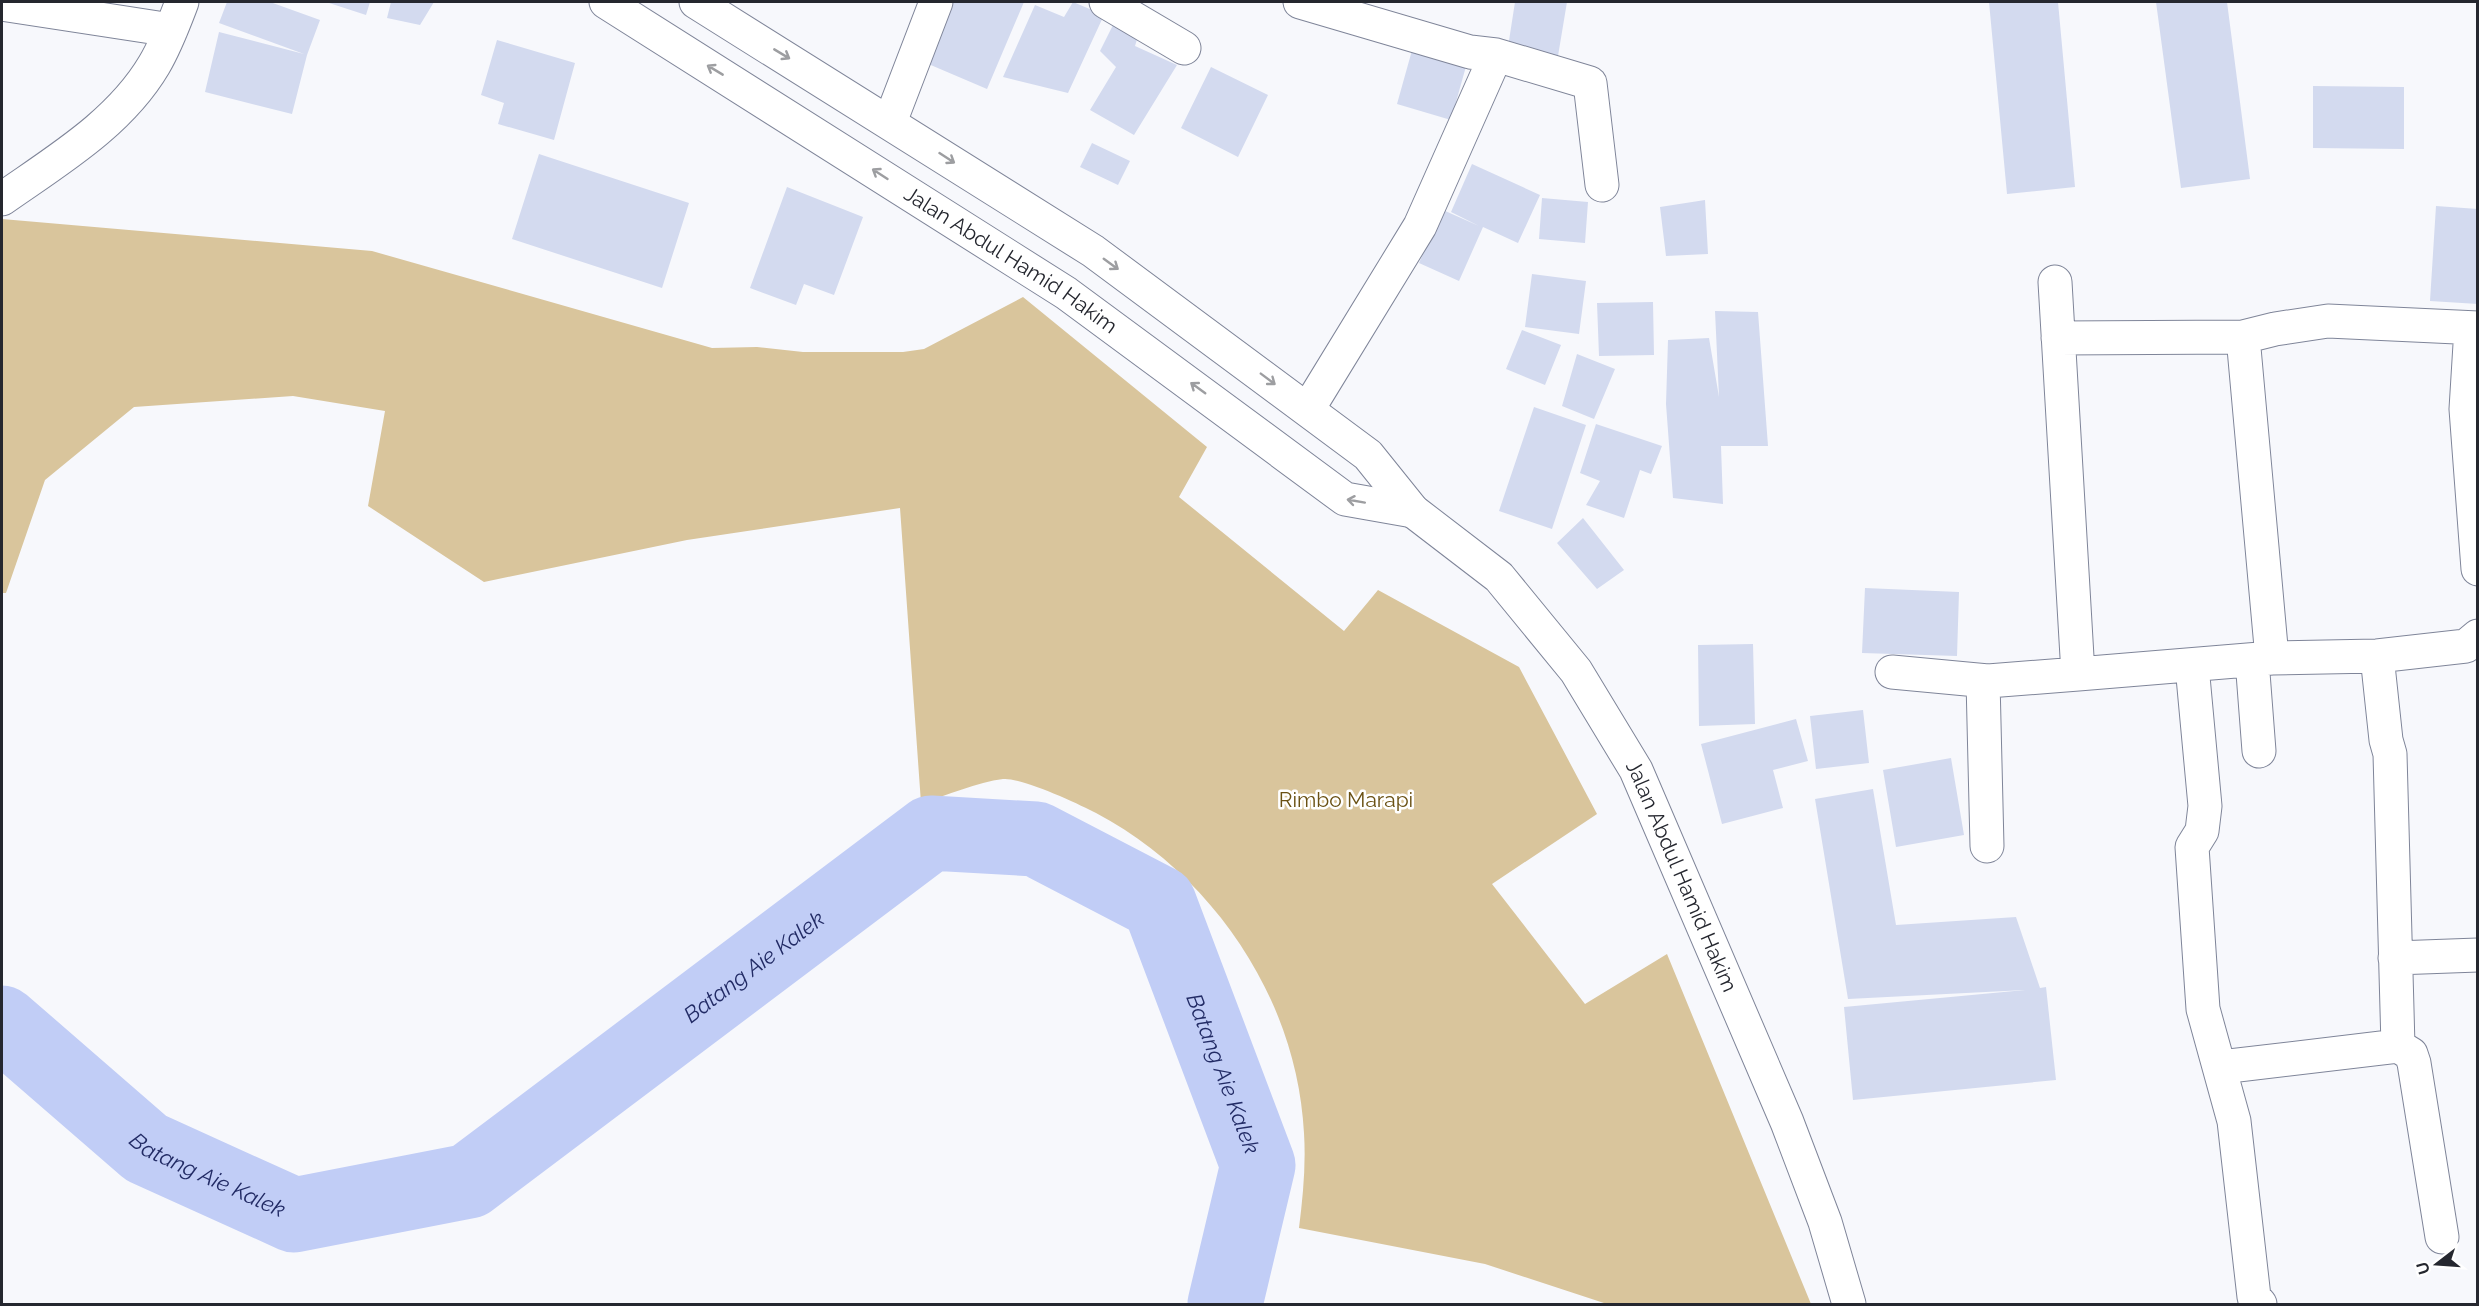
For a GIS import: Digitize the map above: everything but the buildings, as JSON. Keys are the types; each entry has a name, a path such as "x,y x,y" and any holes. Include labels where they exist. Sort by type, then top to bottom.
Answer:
{"street":[{"name":"Jalan Abdul Hamid Hakim","path":"606,2 787,114 1066,293 1345,499 1413,511"},
{"name":"Jalan Abdul Hamid Hakim","path":"696,2 813,73 1093,251 1368,455 1413,511 1499,577 1576,671 1636,770 1787,1122 1825,1222 1849,1305"},
{"path":"890,122 936,2"},
{"path":"1106,2 1184,48"},
{"path":"1300,2 1470,52 1496,55 1590,83 1602,185"},
{"path":"2,4 176,16 154,64 136,91 104,124 2,199"},
{"path":"1308,410 1420,226 1496,55"},
{"path":"787,114 813,73"},
{"path":"2055,282 2078,674"},
{"path":"2058,338 2243,337 2275,329 2328,321 2474,328 2466,409 2478,569"},
{"path":"2243,337 2262,659 2259,751"},
{"path":"1892,672 1983,681 2262,659 2377,656 2466,646 2478,636"},
{"path":"2377,656 2386,740 2390,754 2398,1046"},
{"path":"2192,666 2205,806 2202,831 2192,847 2198,965 2203,1009 2234,1120 2250,1302"},
{"path":"1983,681 1987,846"},
{"path":"2395,958 2478,955"},
{"path":"2221,1067 2398,1046 2411,1054 2442,1237"}],"green space":[{"name":"Rimbo Marapi","path":"2,219 372,251 712,348 757,347 803,352 903,352 924,349 1023,297 1207,447 1179,497 1344,631 1378,590 1519,667 1597,814 1492,884 1585,1004 1667,954 1811,1304 1607,1304 1485,1264 1299,1228 1304,1180 1304,1133 1298,1083 1285,1035 1266,989 1241,946 1211,906 1177,870 1138,839 1096,813 1023,782 1003,779 993,781 921,803 900,508 687,540 484,582 368,506 385,411 293,396 134,407 45,480 6,593 2,593"}],"waterway":[{"name":"Batang Aie Kalek","path":"2,1023 146,1148 294,1215 469,1181 931,833 1036,839 1159,903 1258,1165 1225,1304"}]}
